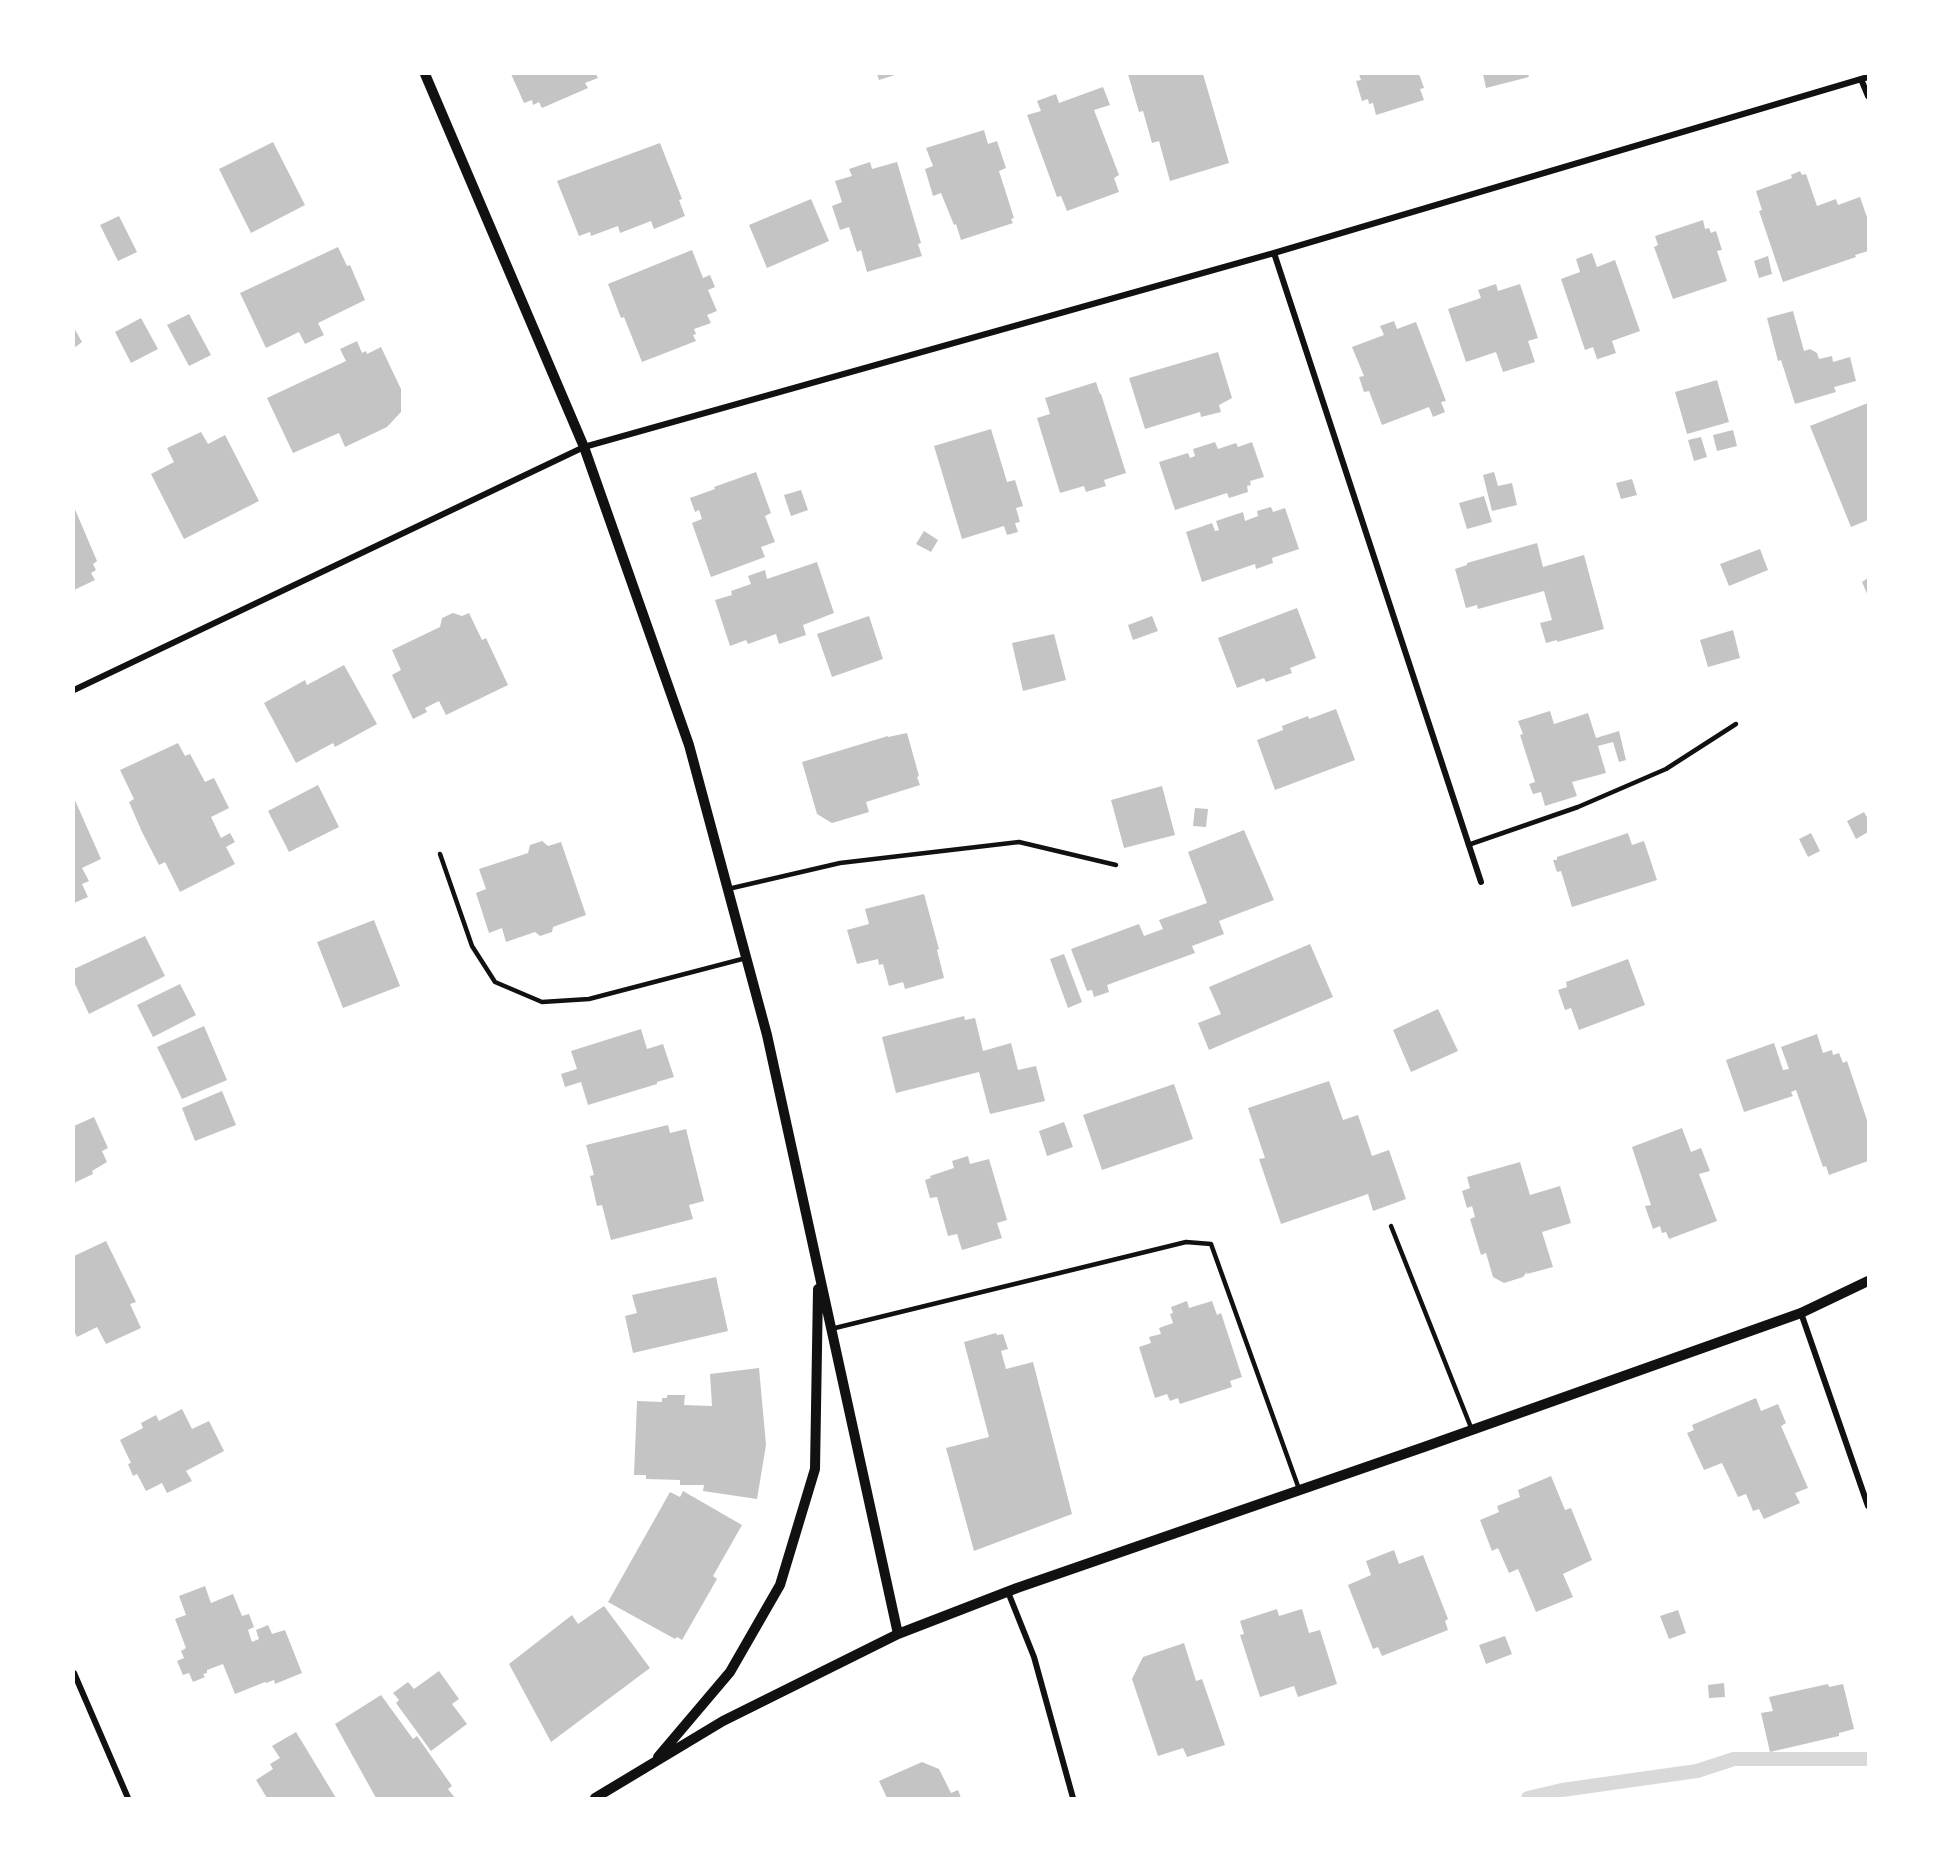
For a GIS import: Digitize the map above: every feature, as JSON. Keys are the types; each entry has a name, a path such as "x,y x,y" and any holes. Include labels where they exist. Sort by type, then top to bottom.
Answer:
{"street":[{"path":"425,74 584,447 689,745 767,1035 898,1634"},
{"path":"74,690 584,447 1274,254 1869,77"},
{"path":"1861,79 1869,96"},
{"path":"1274,254 1481,882"},
{"path":"652,1764 729,1672 780,1585 815,1469 818,1271"},
{"path":"595,1798 723,1721 898,1634 1008,1592 1801,1313 1869,1281"},
{"path":"1801,1313 1869,1506"},
{"path":"1008,1592 1034,1658 1073,1798"},
{"path":"74,1673 128,1798"}],"lane":[{"path":"1468,845 1578,807 1666,769 1736,724"},
{"path":"728,889 840,863 1019,842 1116,865"},
{"path":"440,854 472,946 495,982 542,1002 589,999 747,958"},
{"path":"1391,1226 1472,1430"},
{"path":"831,1329 1185,1242 1211,1244 1300,1490"}],"building":[{"path":"511,74 596,74 598,78 585,83 588,88 542,108 539,102 533,105 532,100 524,103"},
{"path":"877,74 898,74 879,80"},
{"path":"1128,74 1203,74 1229,163 1170,181 1159,141 1152,143 1143,111 1139,112"},
{"path":"1359,74 1419,74 1424,88 1420,89 1424,100 1376,115 1373,103 1369,104 1368,99 1362,101 1356,81 1361,80"},
{"path":"1483,74 1528,74 1529,77 1486,88"},
{"path":"1103,87 1110,105 1094,110 1119,175 1114,178 1119,192 1067,211 1061,196 1057,197 1027,115 1041,111 1037,101 1056,94 1059,103"},
{"path":"984,130 988,144 997,141 1006,168 999,171 1014,218 1011,219 1013,223 961,240 941,193 933,196 925,169 933,166 926,148"},
{"path":"273,142 305,205 251,233 219,169"},
{"path":"660,143 682,199 679,200 685,216 654,229 651,221 620,233 618,226 591,236 590,232 579,236 557,181"},
{"path":"870,162 872,169 897,162 921,243 918,244 922,256 867,272 861,250 857,252 849,227 840,230 832,206 842,202 835,181 852,176 849,169"},
{"path":"1800,171 1802,175 1806,174 1817,206 1836,199 1838,205 1860,197 1868,220 1868,251 1783,282 1759,211 1762,210 1756,191 1792,178 1791,175"},
{"path":"811,199 829,241 767,268 749,225"},
{"path":"119,216 137,252 118,261 100,225"},
{"path":"1703,220 1705,229 1709,228 1711,233 1716,231 1722,250 1717,251 1727,281 1673,299 1654,247 1658,245 1655,236"},
{"path":"338,247 347,266 350,265 365,300 318,323 324,335 305,344 299,332 266,348 240,293"},
{"path":"692,250 703,278 710,275 715,287 708,290 717,311 707,315 711,323 694,329 696,334 693,335 696,341 642,362 608,284"},
{"path":"1592,253 1597,267 1615,260 1640,331 1612,341 1616,353 1598,359 1593,347 1585,350 1561,279 1580,272 1576,259"},
{"path":"1768,256 1772,274 1759,278 1754,261"},
{"path":"1496,284 1498,291 1520,284 1538,338 1528,341 1535,362 1503,372 1496,352 1466,362 1448,309 1481,298 1478,290"},
{"path":"1793,311 1804,351 1810,349 1817,353 1819,359 1832,356 1833,362 1850,357 1856,381 1834,387 1836,392 1795,404 1781,360 1778,361 1767,318"},
{"path":"189,314 211,355 189,366 167,325"},
{"path":"141,318 158,349 131,363 115,332"},
{"path":"1394,321 1397,329 1416,322 1446,401 1441,402 1445,412 1433,417 1429,407 1382,425 1369,391 1364,392 1359,377 1364,376 1352,347 1384,335 1380,326"},
{"path":"74,328 82,342 74,348"},
{"path":"357,341 362,353 366,351 367,354 381,347 401,389 401,412 387,427 345,447 339,433 293,453 267,398 346,361 340,349"},
{"path":"1218,352 1232,398 1219,405 1221,412 1201,417 1200,412 1145,429 1129,378"},
{"path":"1717,380 1729,422 1687,434 1675,392"},
{"path":"1096,382 1126,473 1104,480 1106,486 1086,492 1084,486 1060,493 1037,418 1050,414 1045,398"},
{"path":"1868,403 1868,520 1851,527 1810,426"},
{"path":"991,429 1007,482 1015,480 1023,506 1016,508 1020,522 1015,523 1018,532 1007,535 1004,526 962,539 934,446"},
{"path":"1733,430 1737,446 1717,451 1713,435"},
{"path":"201,432 208,444 225,435 259,501 184,539 151,474 174,462 167,448"},
{"path":"1701,437 1707,457 1694,461 1688,440"},
{"path":"1215,442 1218,449 1236,443 1238,447 1252,442 1264,477 1250,481 1251,485 1247,486 1248,492 1229,498 1227,493 1175,510 1159,462 1188,453 1190,458 1195,456 1193,449"},
{"path":"756,472 771,513 765,516 775,542 761,547 765,557 711,577 692,523 702,519 699,510 695,512 690,498"},
{"path":"1494,472 1498,486 1512,483 1517,505 1492,511 1483,475"},
{"path":"1632,479 1637,495 1621,499 1616,483"},
{"path":"801,490 808,510 791,516 784,495"},
{"path":"1484,496 1492,522 1467,529 1459,503"},
{"path":"74,507 97,561 93,564 96,570 91,573 95,580 74,590"},
{"path":"1271,507 1273,512 1285,508 1299,549 1272,558 1273,563 1256,569 1255,564 1202,582 1186,532 1212,523 1215,531 1219,530 1216,521 1243,512 1245,521 1258,516 1257,511"},
{"path":"924,531 938,540 931,552 916,544"},
{"path":"1537,543 1543,567 1584,555 1604,629 1546,643 1540,623 1552,620 1544,591 1478,609 1477,605 1466,608 1455,569 1467,563"},
{"path":"1760,549 1768,570 1729,586 1720,564"},
{"path":"817,562 834,613 803,625 806,635 779,644 776,634 748,644 746,640 730,646 715,600 732,595 731,591 751,584 748,576 765,570 767,579"},
{"path":"1868,578 1868,596 1862,582"},
{"path":"1297,608 1316,658 1290,668 1292,673 1266,682 1264,678 1237,688 1218,638"},
{"path":"453,613 462,616 469,613 482,640 486,638 508,685 446,715 439,701 425,708 427,712 413,719 392,675 401,670 392,650 440,627 442,618"},
{"path":"869,616 883,659 832,677 817,634"},
{"path":"1152,616 1158,631 1133,640 1128,625"},
{"path":"1733,630 1740,658 1708,667 1700,640"},
{"path":"1054,634 1066,680 1023,691 1012,643"},
{"path":"344,665 377,724 335,747 333,743 296,763 264,703 305,680 307,685"},
{"path":"1336,709 1355,760 1275,790 1257,740 1283,730 1282,726"},
{"path":"1550,711 1554,724 1588,713 1596,738 1619,731 1626,760 1619,762 1613,742 1598,746 1606,773 1572,782 1577,796 1545,806 1541,792 1533,794 1529,784 1535,782 1520,735 1523,734 1518,721"},
{"path":"907,733 920,785 866,802 869,812 832,823 817,814 802,762 888,736"},
{"path":"178,743 185,756 190,754 205,782 214,778 229,808 211,817 221,838 230,833 235,842 226,847 235,864 180,892 165,862 159,865 142,832 129,802 134,799 120,770"},
{"path":"318,785 339,827 289,852 268,811"},
{"path":"1162,786 1175,835 1124,848 1111,800"},
{"path":"74,798 101,859 82,868 89,881 82,884 88,897 74,903"},
{"path":"1195,808 1208,809 1206,827 1193,826"},
{"path":"1864,812 1868,819 1868,832 1856,839 1847,821"},
{"path":"1244,830 1274,900 1219,921 1224,934 1192,946 1195,953 1107,985 1109,992 1094,997 1092,990 1087,991 1071,949 1139,924 1144,936 1163,929 1159,920 1207,903 1188,852"},
{"path":"1628,833 1632,845 1644,841 1657,880 1572,907 1561,871 1557,872 1553,860"},
{"path":"1811,833 1820,851 1808,857 1799,839"},
{"path":"542,841 548,846 561,842 586,915 553,927 552,932 540,936 535,932 506,942 502,928 489,933 476,893 486,889 479,869 528,853 530,845"},
{"path":"924,894 939,949 937,950 944,978 905,989 903,982 889,986 883,964 879,965 878,959 857,964 847,930 869,924 865,909"},
{"path":"374,920 400,986 343,1008 317,942"},
{"path":"145,936 165,976 89,1014 74,982 74,969"},
{"path":"1310,944 1333,997 1209,1050 1198,1023 1221,1014 1209,987"},
{"path":"1064,954 1082,1002 1068,1008 1050,959"},
{"path":"1628,959 1645,1005 1579,1030 1571,1008 1565,1010 1558,990 1567,987 1566,982"},
{"path":"180,984 196,1015 153,1037 137,1005"},
{"path":"1438,1009 1458,1051 1411,1072 1393,1030"},
{"path":"964,1016 965,1020 975,1018 983,1051 1011,1043 1018,1070 1036,1066 1045,1101 990,1114 979,1072 896,1093 882,1037"},
{"path":"204,1026 227,1080 182,1099 157,1047"},
{"path":"641,1029 647,1049 663,1044 674,1077 588,1105 581,1082 565,1087 561,1074 577,1069 571,1051"},
{"path":"1817,1034 1823,1053 1832,1050 1833,1055 1839,1053 1843,1063 1847,1061 1868,1123 1868,1161 1829,1175 1826,1166 1823,1167 1796,1090 1791,1092 1793,1096 1744,1112 1726,1060 1774,1043 1783,1070 1789,1069 1781,1047"},
{"path":"1329,1081 1343,1120 1358,1115 1372,1156 1389,1150 1406,1199 1373,1211 1368,1194 1281,1224 1259,1159 1265,1158 1248,1108"},
{"path":"1174,1084 1193,1139 1102,1170 1083,1115"},
{"path":"222,1091 236,1125 195,1141 182,1108"},
{"path":"94,1117 108,1148 102,1151 107,1162 92,1171 93,1174 74,1183 74,1126"},
{"path":"1064,1122 1073,1147 1047,1156 1039,1131"},
{"path":"668,1125 670,1133 686,1129 704,1201 689,1205 693,1219 611,1240 602,1205 597,1206 590,1176 594,1175 586,1145"},
{"path":"1682,1128 1691,1152 1701,1148 1710,1171 1699,1174 1717,1221 1669,1239 1666,1232 1662,1233 1660,1226 1653,1229 1645,1206 1651,1205 1632,1147"},
{"path":"968,1156 970,1164 989,1159 1007,1220 997,1223 1002,1238 962,1250 957,1234 948,1236 937,1197 930,1198 925,1180 954,1168 952,1161"},
{"path":"1520,1162 1530,1195 1560,1186 1571,1223 1542,1232 1553,1267 1527,1274 1527,1272 1523,1277 1504,1283 1493,1277 1486,1253 1481,1255 1470,1219 1475,1217 1472,1206 1467,1208 1462,1191 1470,1188 1467,1177"},
{"path":"106,1241 136,1302 130,1304 141,1328 106,1344 97,1327 77,1337 74,1331 74,1256"},
{"path":"716,1277 728,1331 633,1353 625,1316 637,1313 632,1295"},
{"path":"1187,1301 1189,1308 1212,1301 1217,1315 1221,1313 1242,1377 1230,1381 1232,1387 1180,1404 1178,1398 1170,1401 1167,1394 1155,1398 1139,1347 1151,1343 1149,1337 1161,1334 1159,1328 1173,1323 1170,1314 1173,1313 1171,1307"},
{"path":"996,1333 997,1335 1003,1334 1008,1349 1001,1351 1006,1369 1033,1362 1072,1514 974,1551 946,1448 989,1437 964,1342"},
{"path":"759,1368 766,1445 757,1499 703,1491 704,1485 680,1485 680,1480 646,1479 646,1475 634,1475 637,1401 662,1402 662,1398 667,1398 667,1395 685,1395 684,1405 712,1406 710,1374"},
{"path":"1756,1398 1761,1411 1778,1404 1786,1423 1781,1426 1808,1488 1795,1493 1800,1503 1764,1519 1759,1509 1753,1511 1746,1494 1738,1497 1722,1463 1704,1470 1687,1433 1694,1430 1692,1425"},
{"path":"182,1409 192,1429 209,1421 224,1451 186,1471 192,1481 167,1493 162,1483 146,1491 137,1474 133,1476 128,1464 131,1463 120,1440 143,1428 141,1423 156,1415 159,1421"},
{"path":"1551,1476 1565,1510 1571,1508 1592,1560 1563,1574 1573,1597 1536,1612 1518,1569 1509,1573 1498,1548 1492,1551 1480,1520 1499,1512 1497,1506 1520,1497 1518,1490"},
{"path":"683,1491 742,1525 713,1576 717,1579 682,1640 677,1637 675,1639 608,1602 670,1492 680,1497"},
{"path":"1394,1550 1399,1564 1423,1555 1448,1619 1445,1621 1448,1630 1382,1656 1378,1647 1373,1649 1348,1585 1371,1575 1366,1561"},
{"path":"205,1586 211,1603 233,1594 242,1616 249,1614 254,1627 248,1630 252,1642 259,1639 256,1630 268,1625 272,1634 285,1630 302,1673 275,1684 274,1680 265,1682 235,1694 223,1664 207,1670 207,1673 203,1674 205,1677 193,1682 189,1673 183,1675 177,1661 184,1658 181,1651 186,1648 175,1619 186,1615 179,1596"},
{"path":"604,1606 650,1668 551,1742 509,1664 572,1615 578,1624"},
{"path":"1277,1609 1279,1616 1302,1609 1309,1633 1320,1630 1337,1684 1298,1697 1294,1686 1260,1697 1240,1635 1244,1634 1240,1621"},
{"path":"1678,1610 1686,1633 1669,1639 1660,1616"},
{"path":"1505,1636 1512,1654 1486,1664 1479,1645"},
{"path":"1184,1643 1196,1681 1202,1679 1225,1745 1187,1757 1183,1748 1158,1756 1132,1679 1143,1657"},
{"path":"439,1671 459,1699 452,1704 467,1724 431,1751 396,1703 399,1700 393,1693 408,1682 414,1689"},
{"path":"1724,1683 1725,1697 1709,1698 1708,1685"},
{"path":"1828,1684 1829,1687 1843,1684 1854,1729 1839,1733 1839,1736 1770,1752 1761,1713 1773,1711 1769,1697"},
{"path":"381,1695 413,1739 417,1736 452,1786 448,1789 455,1798 376,1798 335,1724"},
{"path":"296,1732 336,1798 267,1798 256,1780 273,1769 270,1764 280,1758 272,1746"},
{"path":"922,1762 939,1769 951,1793 958,1790 961,1798 887,1798 879,1781"}],"waterway":[{"path":"1528,1798 1562,1790 1697,1771 1734,1759 1868,1759"}]}
